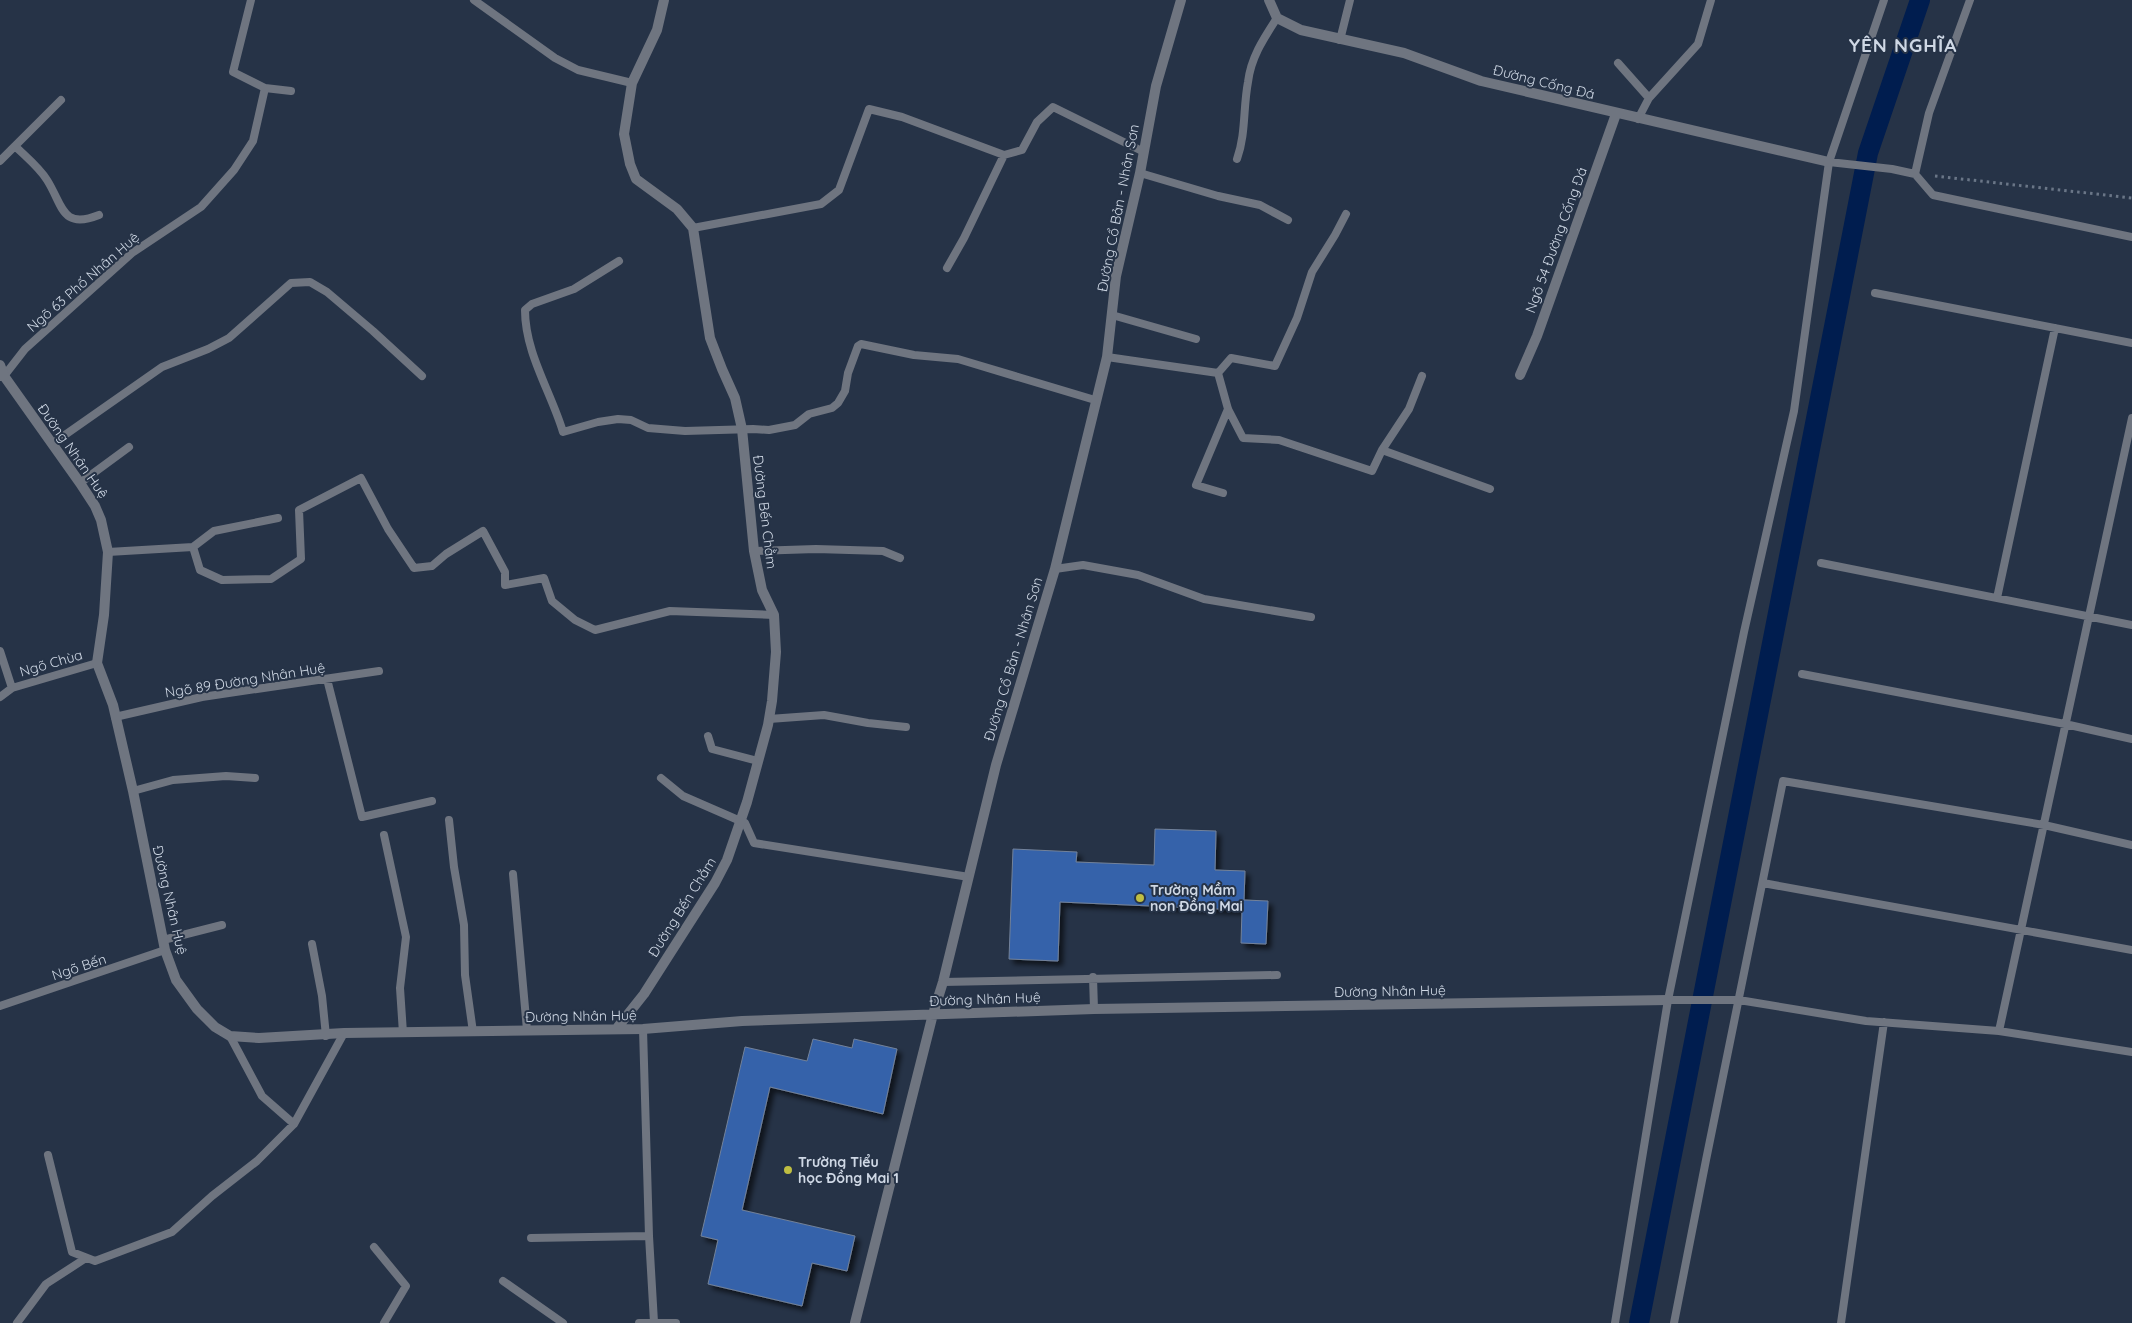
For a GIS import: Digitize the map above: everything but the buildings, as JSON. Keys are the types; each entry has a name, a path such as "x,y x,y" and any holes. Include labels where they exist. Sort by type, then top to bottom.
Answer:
{"street":[{"path":"664,0 657,30 635,73 632,83 624,134 630,164 636,179 677,209 693,228"},
{"name":"Đường Cổ Bản - Nhân Sơn","path":"854,1323 970,877 996,765 1054,569 1107,357 1116,276 1140,173 1156,86 1181,0"},
{"path":"1269,0 1277,18"},
{"name":"Đường Cống Đá","path":"1277,18 1301,30 1404,53 1481,81 1616,114 1829,162"},
{"name":"Ngõ 54 Đường Cống Đá","path":"1520,375 1537,336 1616,114"},
{"name":"Đường Bến Chằm","path":"617,1028 644,994 715,883 727,860 769,719 776,652 774,615 762,590 754,551 742,429 735,398 710,338 693,228"},
{"name":"Đường Nhân Huệ","path":"0,366 2,377 80,483 95,506 101,520 108,552 104,615 97,663 115,717 133,791 164,945 176,980 197,1009 215,1027 230,1036 259,1038 344,1034 643,1029 742,1021 1094,1009 1668,1000"}],"lane":[{"path":"251,0 234,72 265,88 292,91"},
{"path":"474,0 555,58 578,70 632,83"},
{"path":"1340,40 1350,0"},
{"path":"1638,119 1649,98 1698,44 1711,0"},
{"path":"1615,1323 1668,1000 1744,632 1794,411 1829,162 1884,0"},
{"path":"1915,174 1929,113 1970,0"},
{"path":"1237,159 1243,138 1248,82 1252,62 1259,46 1277,18"},
{"path":"1618,63 1649,98"},
{"name":"Ngõ 63 Phố Nhân Huệ","path":"2,377 25,349 132,253 201,207 234,170 253,141 265,88"},
{"path":"0,161 61,100"},
{"path":"693,228 822,204 839,190 869,109 902,117 1004,155 1022,150 1037,122 1053,107 1144,152"},
{"path":"15,146 47,179 61,208 70,218 85,221 99,215"},
{"path":"947,268 964,238 1004,155"},
{"path":"1829,162 1892,169 1915,174 1933,195 2132,237"},
{"path":"1140,173 1218,196 1260,205 1288,220"},
{"path":"1218,373 1231,358 1275,366 1297,318 1312,272 1336,236 1346,214"},
{"path":"619,261 574,288 532,304 525,310 525,323 531,349 556,408 563,432 598,422 622,419 631,420 645,428 685,431 770,430 798,424 811,413 835,406 843,395 848,373 858,346 861,344 914,355 958,359 1095,400"},
{"path":"52,444 162,367 208,349 229,338 291,282 310,282 328,292 422,376"},
{"path":"1875,293 2132,342"},
{"path":"1112,315 1196,339"},
{"path":"1997,598 2055,328"},
{"path":"1107,357 1218,373"},
{"path":"1218,373 1228,409 1243,438 1279,440 1372,471 1382,450 1409,409 1422,376"},
{"path":"1223,493 1196,485 1228,409"},
{"path":"1999,1031 2132,418"},
{"path":"80,483 129,447"},
{"path":"1382,450 1490,489"},
{"path":"193,547 200,570 222,580 270,579 301,559 299,510 360,478 388,529 414,568 432,566 446,554 483,531 505,572 506,585 544,578 552,601 575,620 595,630 670,611 774,615"},
{"path":"108,552 193,547 214,531 278,518"},
{"path":"754,551 816,549 884,550 900,558"},
{"path":"1821,563 2132,625"},
{"path":"1054,569 1083,565 1129,573 1204,599 1311,617"},
{"name":"Ngõ Chùa","path":"0,651 12,688"},
{"name":"Ngõ Chùa","path":"0,697 12,688 97,663"},
{"name":"Ngõ 89 Đường Nhân Huệ","path":"115,717 202,697 378,671"},
{"path":"1802,674 2066,724 2132,739"},
{"path":"327,679 362,817 432,801"},
{"path":"769,719 824,715 868,723 906,727"},
{"path":"708,736 712,749 758,761"},
{"path":"133,791 173,780 226,776 255,778"},
{"path":"661,778 683,796 746,822 754,843 970,877"},
{"path":"1674,1323 1783,781 2044,825 2132,845"},
{"path":"449,820 454,867 464,925 465,975 473,1032"},
{"path":"384,835 406,937 400,988 403,1033"},
{"path":"513,874 527,1030"},
{"path":"1763,883 2132,950"},
{"name":"Ngõ Bến","path":"0,1006 222,925"},
{"path":"312,944 322,996 326,1036"},
{"path":"943,982 1093,977 1277,975"},
{"path":"1093,977 1094,1009"},
{"path":"1668,1000 1740,1000 1884,1022 1999,1031 2132,1052"},
{"path":"1841,1323 1884,1022"},
{"path":"643,1029 649,1236 654,1322"},
{"path":"48,1155 72,1252 94,1261 172,1232 212,1196 257,1161 294,1124 344,1034"},
{"path":"230,1036 262,1096 294,1124"},
{"path":"531,1238 649,1236"},
{"path":"374,1247 406,1286 384,1323"},
{"path":"17,1323 46,1284 86,1258"},
{"path":"503,1280 563,1323"},
{"path":"639,1323 676,1323"}],"path":[{"path":"1915,174 2132,198"}],"waterway":[{"path":"1639,1323 1868,153 1920,0"}],"place":[{"name":"Trường Mầm non Đồng Mai","path":"1140,898"},
{"name":"Trường Tiểu học Đồng Mai 1","path":"788,1170"}],"district":[{"name":"YÊN NGHĨA","path":"1903,45"}]}
